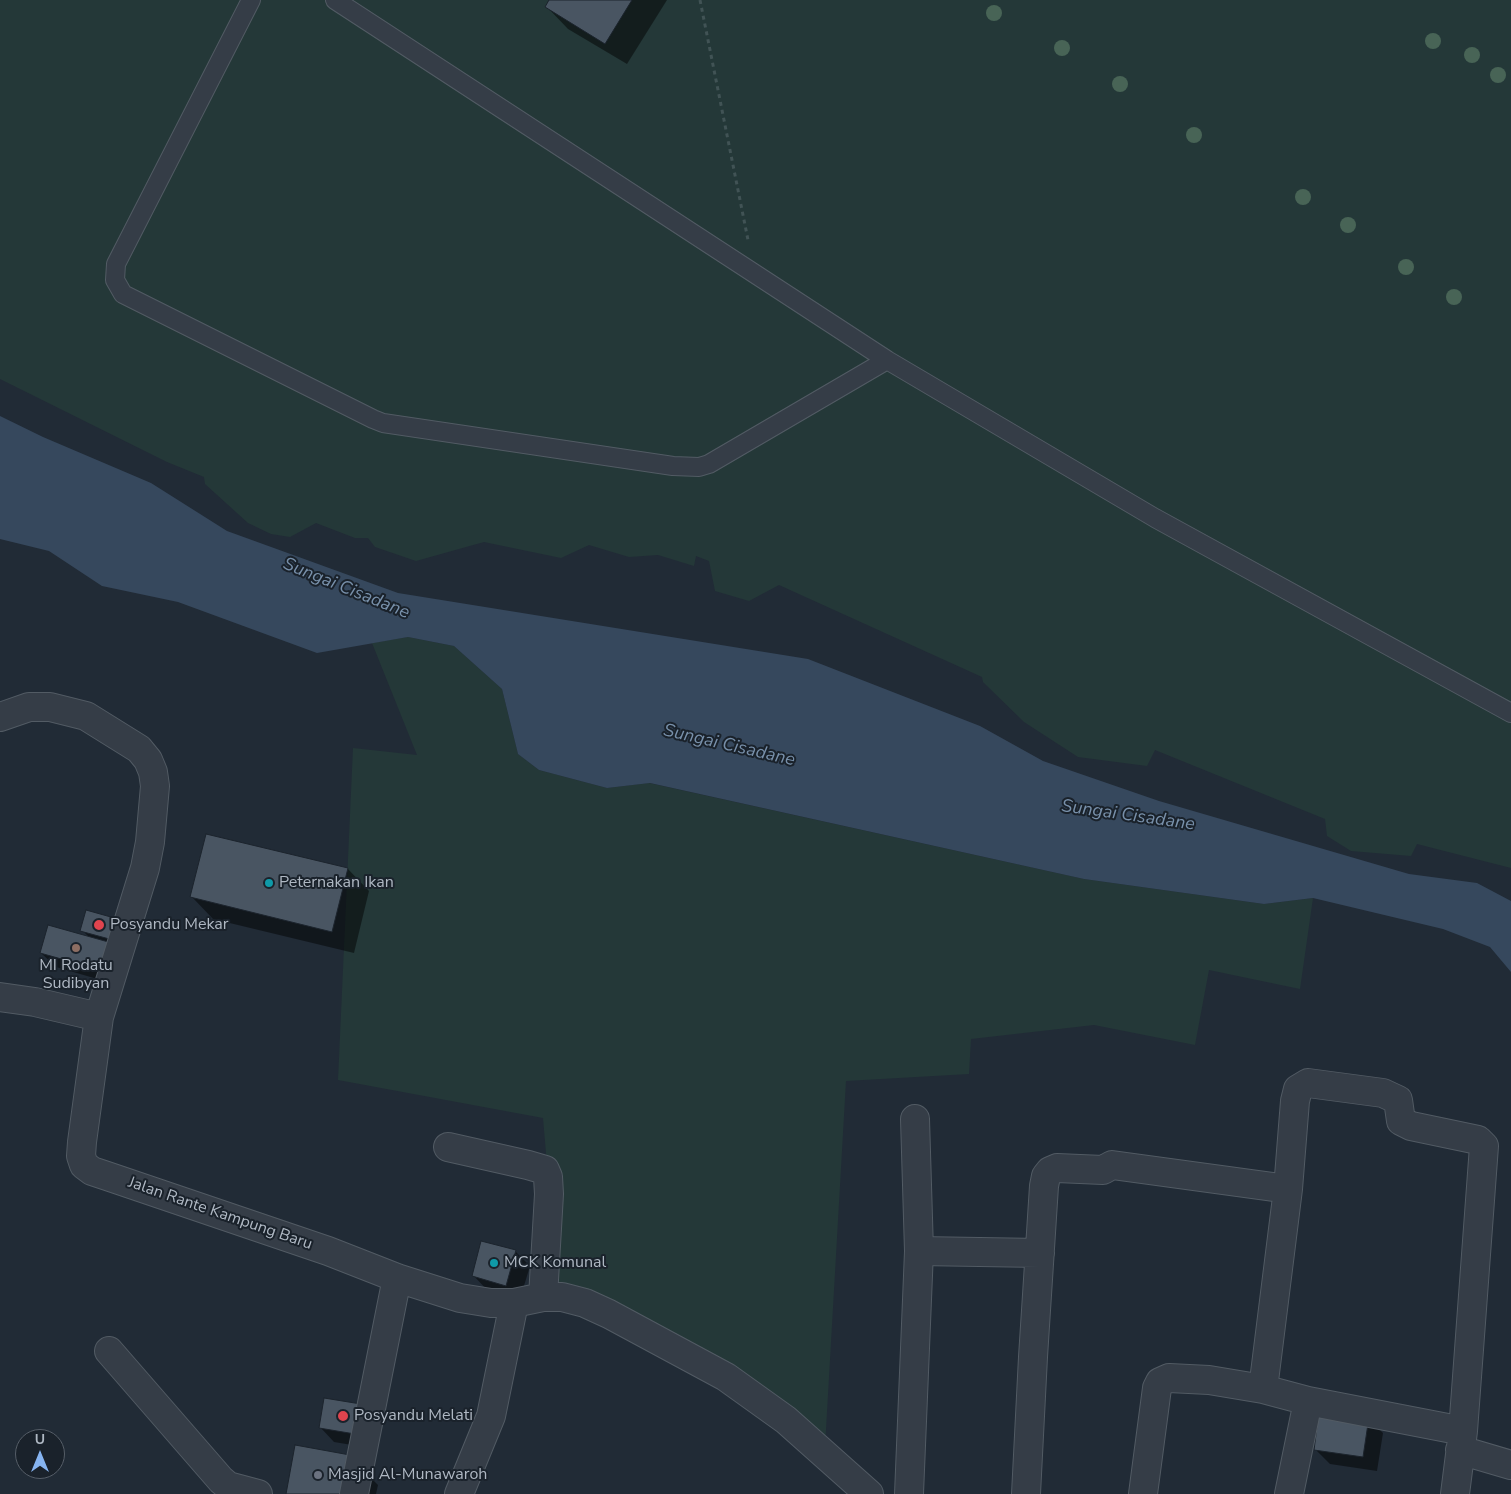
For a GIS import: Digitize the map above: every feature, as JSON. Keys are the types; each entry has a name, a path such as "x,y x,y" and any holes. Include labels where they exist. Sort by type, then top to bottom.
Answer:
{"street":[{"name":"Jalan Rante Kampung Baru","path":"0,717 29,708 50,707 86,716 139,749 148,760 153,772 155,786 150,842 145,868 99,1017 82,1142 81,1156 84,1165 92,1171 328,1251 397,1278 460,1298 491,1303 514,1303 543,1297 562,1297 585,1303 609,1314 726,1378 786,1420 869,1494"},
{"path":"0,997 35,1002 99,1017"},
{"path":"1263,1389 1288,1189 1295,1101 1298,1089 1308,1083 1383,1093 1398,1100 1401,1121 1411,1126 1478,1140 1484,1146 1462,1440 1455,1494"},
{"path":"908,1494 919,1251 914,1119"},
{"path":"448,1147 528,1164 545,1170 548,1177 549,1194 543,1297"},
{"path":"1026,1494 1044,1186 1046,1176 1050,1171 1057,1168 1103,1170 1112,1164 1288,1189"},
{"path":"919,1251 1040,1253"},
{"path":"354,1494 397,1278"},
{"path":"459,1494 491,1416 514,1303"},
{"path":"109,1351 221,1480 228,1486 258,1494"},
{"path":"1144,1494 1157,1388 1160,1382 1169,1378 1209,1380 1263,1389 1462,1440 1511,1465"},
{"path":"1289,1494 1308,1402"}],"lane":[{"path":"251,0 116,264 115,280 123,294 373,420 674,466 693,467 709,464 887,360"},
{"path":"335,0 887,360 1154,518 1511,713"}],"path":[{"path":"700,0 754,273"}],"green space":[{"path":"0,0 549,0 545,7 605,44 632,0 1511,0 1511,868 1417,844 1411,856 1351,851 1327,836 1325,819 1155,750 1147,766 1078,757 1024,722 983,682 982,677 779,585 749,601 715,591 709,561 696,556 694,566 658,555 629,557 589,545 561,558 484,542 416,561 375,547 368,538 355,538 316,523 290,537 271,534 248,523 205,484 204,477 167,462 0,379"},
{"path":"408,637 454,646 502,689 518,754 539,770 607,788 649,783 1084,879 1264,904 1313,898 1300,989 1209,970 1195,1045 1094,1025 971,1039 969,1074 846,1081 825,1447 743,1378 557,1281 543,1118 338,1080 353,748 417,755 372,643"}],"water":[{"name":"Sungai Cisadane","path":"0,416 43,437 151,483 227,531 398,593 808,659 980,726 1043,761 1159,801 1409,874 1477,883 1511,901 1511,972 1490,947 1443,929 1313,898 1264,904 1084,879 650,783 607,788 539,770 518,754 502,689 454,646 408,637 317,653 178,602 102,586 49,551 0,539"}],"building":[{"path":"549,0 632,0 605,44 545,7"},
{"name":"Peternakan Ikan","path":"206,834 348,868 332,932 190,897"},
{"name":"Posyandu Mekar","path":"86,910 118,919 113,940 80,931"},
{"name":"MI Rodatu Sudibyan","path":"48,925 112,943 104,971 40,953"},
{"name":"MCK Komunal","path":"481,1241 516,1250 506,1286 472,1276"},
{"name":"Posyandu Melati","path":"324,1398 367,1405 361,1435 319,1428"},
{"path":"1319,1411 1369,1417 1363,1457 1314,1450"},
{"name":"Masjid Al-Munawaroh","path":"295,1445 350,1455 343,1494 286,1494"}],"place":[{"name":"Peternakan Ikan","path":"269,883"},
{"name":"Posyandu Mekar","path":"99,925"},
{"name":"MI Rodatu Sudibyan","path":"76,948"},
{"name":"MCK Komunal","path":"494,1263"},
{"name":"Posyandu Melati","path":"343,1416"},
{"name":"Masjid Al-Munawaroh","path":"318,1475"}]}
